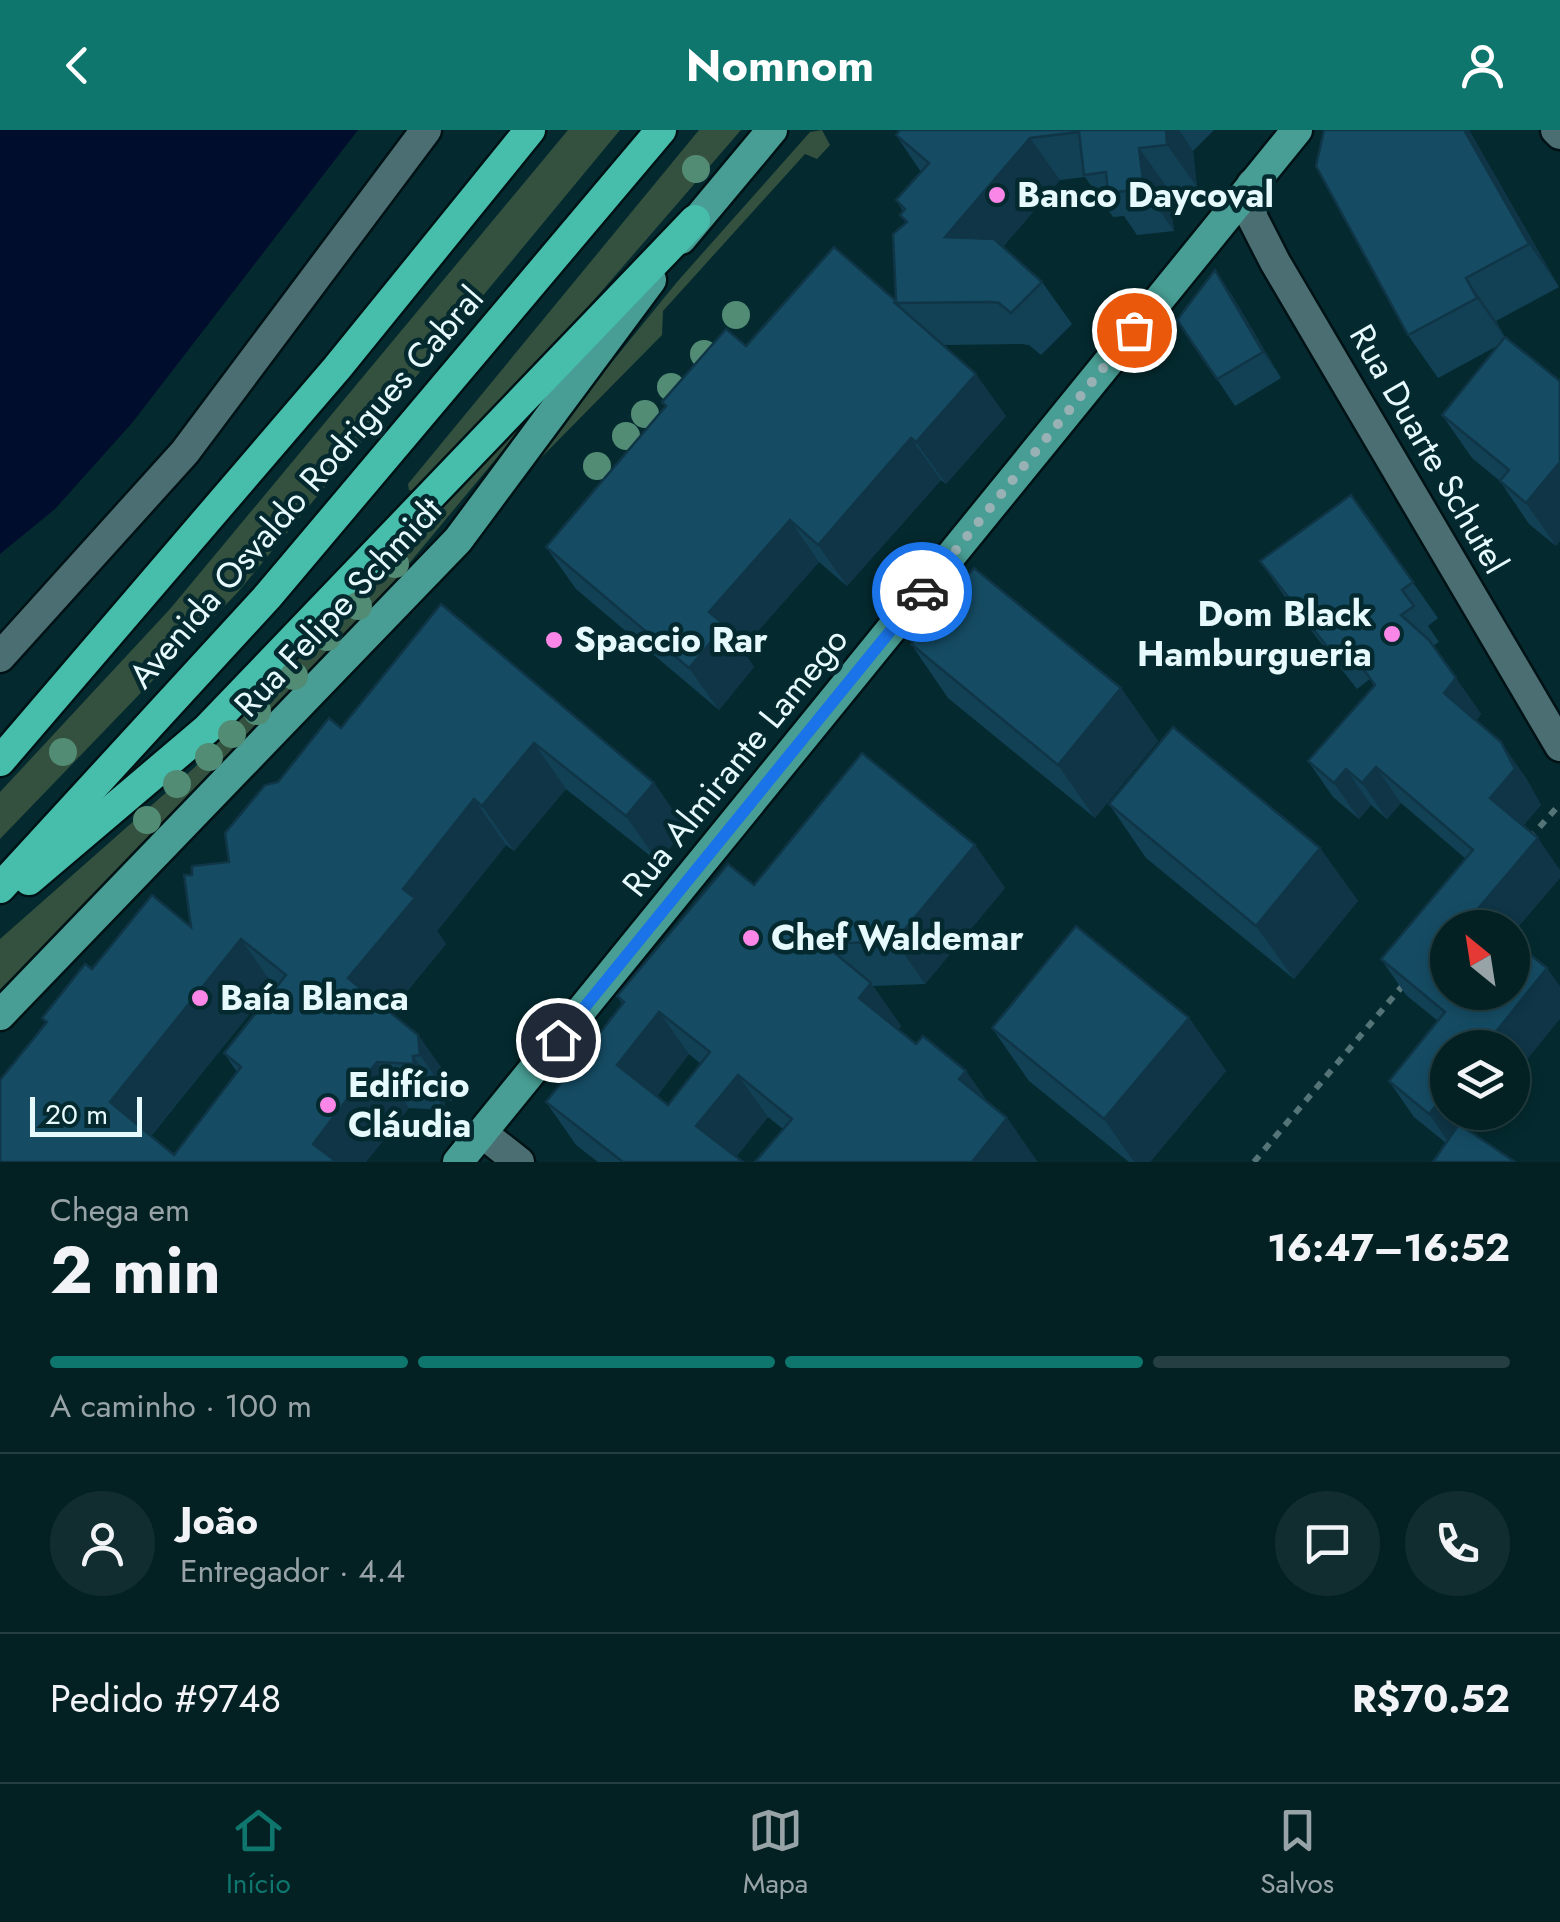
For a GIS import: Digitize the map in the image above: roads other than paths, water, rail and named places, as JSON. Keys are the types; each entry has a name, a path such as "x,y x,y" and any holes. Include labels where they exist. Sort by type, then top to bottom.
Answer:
{"highway":[{"name":"Avenida Osvaldo Rodrigues Cabral","path":"0,761 337,368 530,130"},
{"name":"Avenida Osvaldo Rodrigues Cabral","path":"0,888 268,596 661,130"},
{"path":"0,905 208,729 694,220"}],"main road":[{"name":"Rua Felipe Schmidt","path":"0,1015 458,540 694,220 772,130"},
{"name":"Rua Almirante Lamego","path":"458,1162 1297,130"}],"street":[{"path":"0,657 185,452 426,130"},
{"name":"Rua Duarte Schutel","path":"1252,184 1252,218 1275,262 1560,746"},
{"path":"482,1133 519,1162"}],"water":[{"path":"0,130 358,130 132,423 55,509 0,554"}],"place":[{"name":"Banco Daycoval","path":"997,195"},
{"name":"Dom Black Hamburgueria","path":"1392,634"},
{"name":"Spaccio Rar","path":"554,640"},
{"name":"Chef Waldemar","path":"751,938"},
{"name":"Baía Blanca","path":"200,998"},
{"name":"Edifício Cláudia","path":"328,1105"}]}
